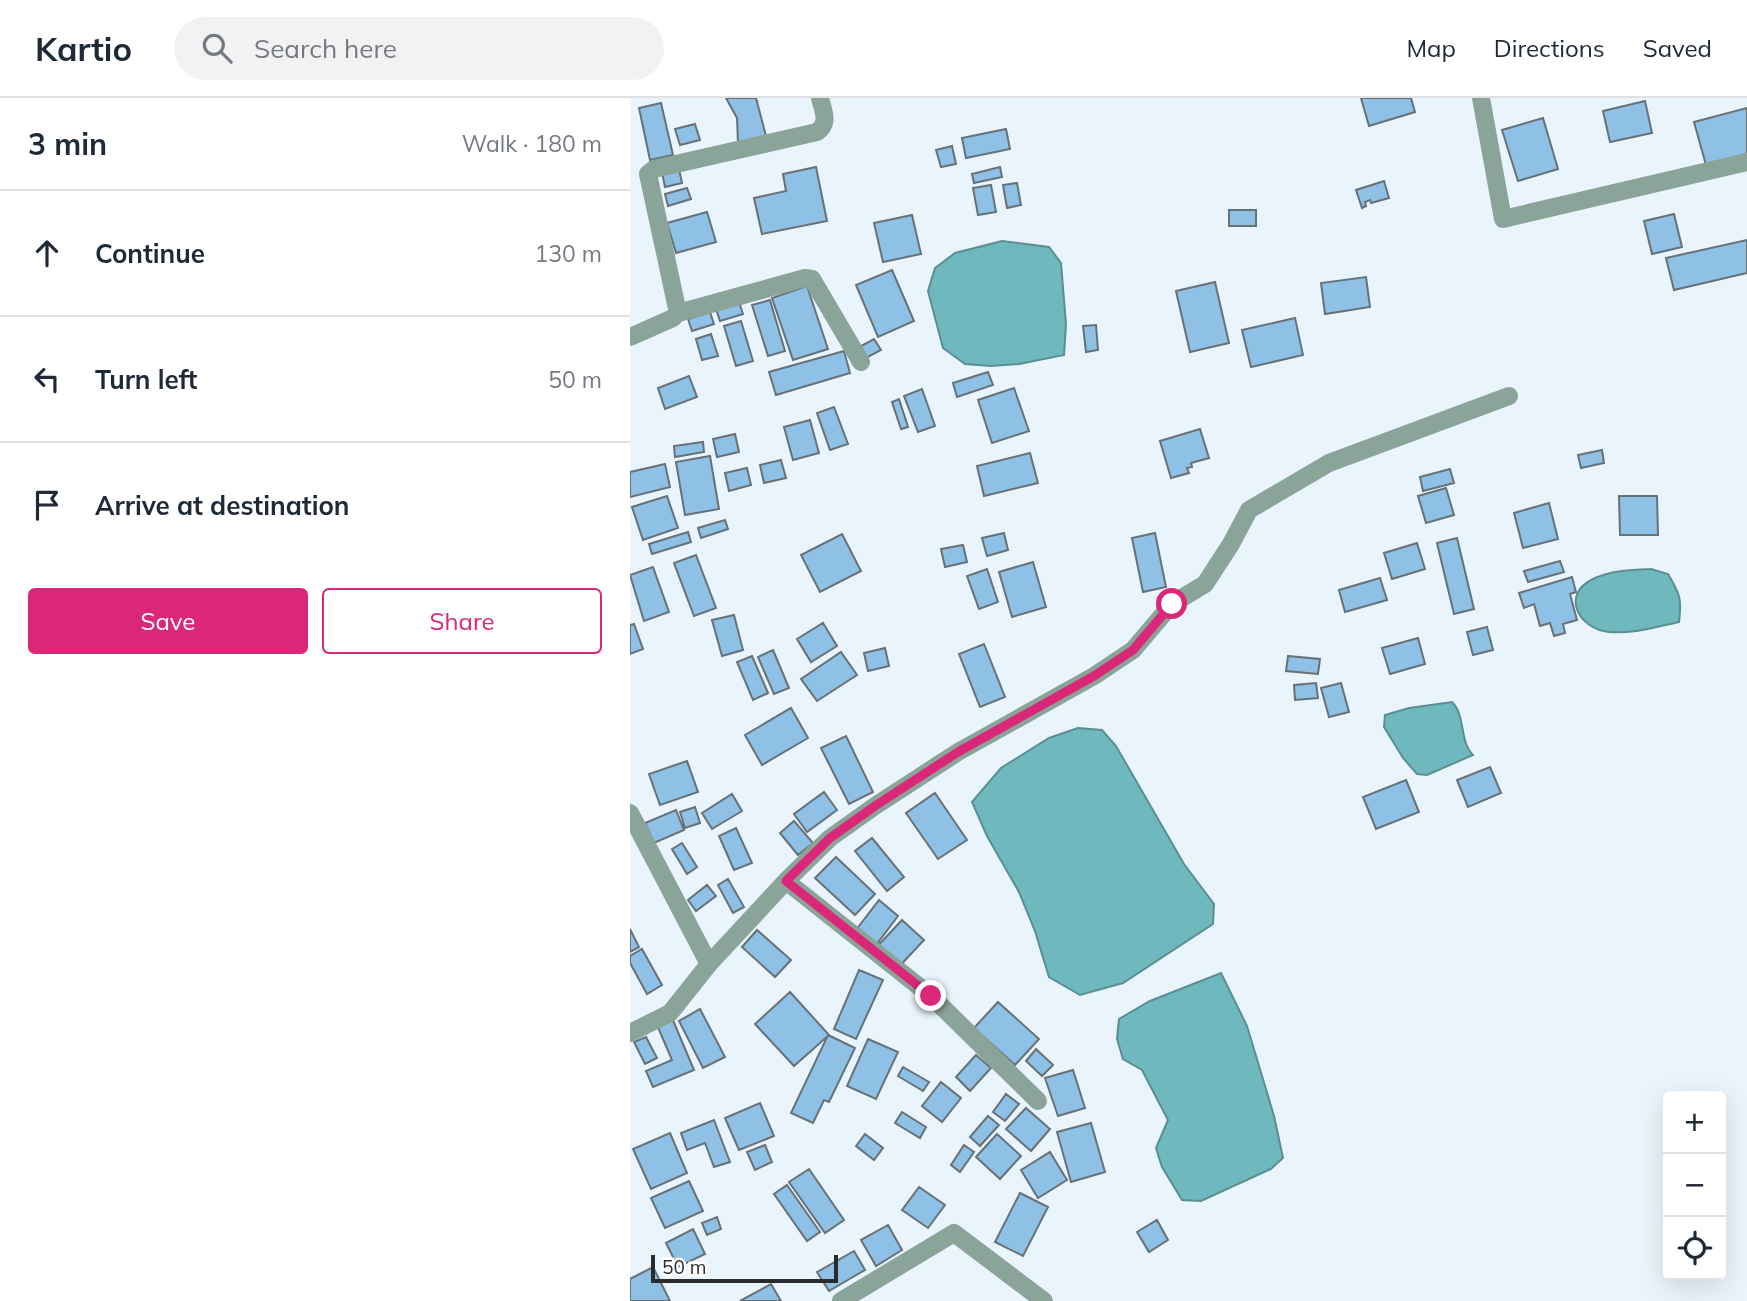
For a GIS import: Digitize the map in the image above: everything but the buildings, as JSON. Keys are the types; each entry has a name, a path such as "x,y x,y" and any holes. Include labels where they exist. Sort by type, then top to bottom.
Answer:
{"street":[{"path":"678,313 648,174 654,169 817,132 824,128 826,122 820,98"},
{"path":"1481,98 1503,219 1747,162"},
{"path":"630,337 673,318 678,313 805,278 811,279 861,362"},
{"path":"630,1033 670,1013 709,964 830,838 958,752 1094,676 1133,650 1172,604 1205,584 1249,510 1329,463 1509,396"},
{"path":"630,813 709,964"},
{"path":"786,881 931,996 1038,1101"},
{"path":"841,1301 954,1233 1044,1301"}],"water":[{"path":"1002,241 1049,247 1061,263 1066,324 1064,355 1019,364 991,366 965,364 943,348 928,291 935,268 955,253"},
{"path":"1651,569 1668,574 1675,587 1680,602 1679,622 1636,631 1609,632 1598,630 1582,618 1576,602 1577,594 1583,586 1607,574"},
{"path":"1452,702 1473,755 1427,775 1417,774 1403,758 1384,727 1385,715 1409,708"},
{"path":"1078,728 1102,730 1116,746 1184,864 1214,904 1213,924 1123,983 1080,995 1049,977 1035,931 1019,892 987,836 972,802 1001,768 1049,738"},
{"path":"1221,973 1247,1026 1274,1116 1283,1158 1271,1169 1201,1201 1182,1200 1162,1167 1156,1148 1168,1120 1142,1070 1123,1059 1117,1039 1119,1019 1150,1001"}],"route":[{"path":"931,996 786,881 830,838 875,806 958,752 1094,676 1133,650 1172,604"}]}
